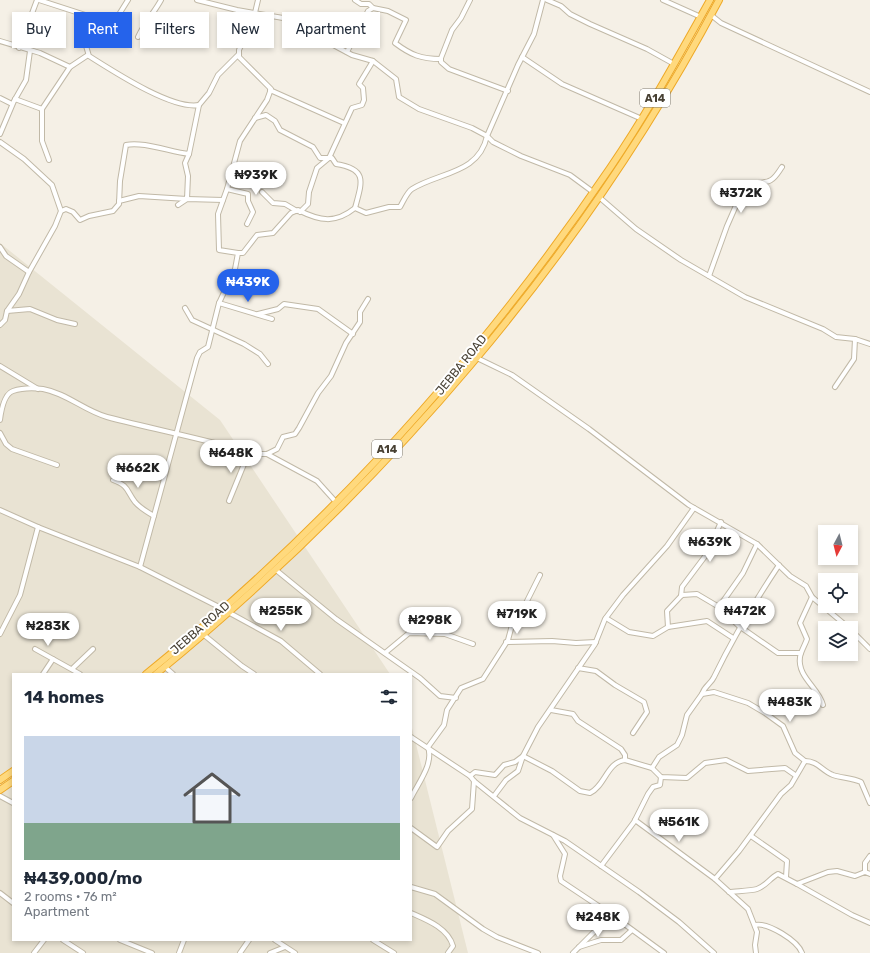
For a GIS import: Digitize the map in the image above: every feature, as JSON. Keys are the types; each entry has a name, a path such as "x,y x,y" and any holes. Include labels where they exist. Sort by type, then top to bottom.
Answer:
{"highway":[{"name":"JEBBA ROAD","path":"147,673 226,611 335,501 436,395 547,257 593,192 642,118 710,0"},
{"path":"157,673 204,634 226,611 276,570 390,456 477,358 565,246 599,197 665,94 719,0"},
{"path":"0,780 12,772"},
{"path":"0,790 12,782"}],"street":[{"path":"33,12 38,0 76,12"},
{"path":"120,12 128,0"},
{"path":"138,37 144,24 151,17 161,0"},
{"path":"197,0 250,12"},
{"path":"254,12 258,0"},
{"path":"355,0 368,11"},
{"path":"470,0 461,18 452,30 441,62 449,69 508,91"},
{"path":"355,208 366,213 389,207 400,207 411,190 459,170 471,162 485,146 522,57 534,34 543,0"},
{"path":"547,0 590,24 647,49 674,64"},
{"path":"663,0 701,17"},
{"path":"361,4 368,4 373,8 388,11 406,20 395,43 423,59 441,59"},
{"path":"347,52 368,11 373,8"},
{"path":"711,15 721,23 870,92"},
{"path":"274,16 283,18 347,52 373,61 396,79 399,97 420,109 472,128 488,136 493,142 521,156 570,175 593,192"},
{"path":"0,41 12,45"},
{"path":"19,48 40,53 70,67"},
{"path":"86,48 88,55 125,79 183,105 191,107 200,105"},
{"path":"239,48 239,57 270,90 344,124"},
{"path":"0,134 12,104 26,80 30,51"},
{"path":"178,205 186,199 188,176 185,163 189,154 200,105 209,93 218,75 239,54"},
{"path":"48,160 42,141 42,109 70,67 88,55"},
{"path":"522,57 562,84 642,118"},
{"path":"270,90 267,100 240,141 227,190 218,214 219,250 243,253 257,235 273,233 290,214 299,211 308,204 309,192 317,168 329,158 352,108 362,105 364,100 364,88 359,84 373,61"},
{"path":"0,98 12,104"},
{"path":"15,99 42,109"},
{"path":"255,118 266,115 275,121 280,130 313,147 320,158 332,158 336,164 355,170 359,173 361,178 355,208 341,217 332,219 312,217 285,204 273,203 262,192"},
{"path":"0,142 24,159 52,185 61,211 55,226 29,272 20,294 7,311 8,315 0,325"},
{"path":"61,211 66,209 73,212 80,220 113,211 119,204 120,181 126,145 134,143 171,152 189,154"},
{"path":"709,276 727,226 745,185 754,182 763,183 772,180 782,167"},
{"path":"227,190 248,194 248,200 253,212 248,224"},
{"path":"119,201 138,196 223,200"},
{"path":"599,197 636,229 709,276 745,297 823,329 836,337 855,339 870,344"},
{"path":"0,247 6,256 29,272"},
{"path":"140,567 177,432 183,403 197,358 200,352 208,347 218,303 235,269 238,253"},
{"path":"0,366 38,389 58,394 106,417 177,432 255,454 267,454 277,449 283,437 295,434 299,428 318,393 330,376 346,342 360,322 360,312 368,298"},
{"path":"218,303 272,319"},
{"path":"258,314 278,309 284,304 318,309 353,334"},
{"path":"185,308 192,320 244,344 260,354 268,364"},
{"path":"7,311 30,309 57,320 75,324"},
{"path":"835,387 854,359 855,339"},
{"path":"477,358 512,375 585,426 694,508 721,522 757,544 790,576 806,586 812,596 841,621"},
{"path":"0,420 8,395 11,391 38,389"},
{"path":"0,433 6,444 12,449 57,465"},
{"path":"229,501 248,452"},
{"path":"267,454 317,481 335,501"},
{"path":"113,480 128,488 135,502 141,508 154,516"},
{"path":"494,796 506,780 518,771 523,756 538,727 596,642 606,618 623,595 666,546 694,508"},
{"path":"0,510 38,527 140,567 281,641 319,673"},
{"path":"681,597 682,587 706,555 721,522"},
{"path":"0,634 20,595 38,527"},
{"path":"719,607 743,573 757,544"},
{"path":"652,768 659,757 677,745 682,735 688,715 702,694 705,686 713,680 739,626 778,565"},
{"path":"276,570 336,619 420,678 440,696 456,698"},
{"path":"428,747 444,725 447,710 461,688 483,679 506,642 512,625 522,611 540,574"},
{"path":"668,627 667,611 682,595 696,594 719,607 739,626 778,653 801,653"},
{"path":"812,596 800,623 807,639 800,658 803,676 821,698 822,705"},
{"path":"606,618 629,632 653,636 668,627 707,621 733,638"},
{"path":"386,653 409,633 444,634 473,644"},
{"path":"204,634 252,673"},
{"path":"858,637 870,649"},
{"path":"506,642 596,642"},
{"path":"35,649 78,673"},
{"path":"72,669 93,649"},
{"path":"45,673 53,659"},
{"path":"165,667 172,673"},
{"path":"578,668 596,671 615,685 644,702 647,712 633,733"},
{"path":"702,694 714,692 748,703 765,713 783,726 795,753 805,761 812,761 832,775 849,777 861,782 870,803"},
{"path":"551,710 573,714 578,721 621,749 625,756 625,760"},
{"path":"412,739 428,747 470,776 474,781 520,818 553,835 601,866 679,922 714,953"},
{"path":"412,796 427,766 430,751 428,747"},
{"path":"523,756 552,771 580,791 590,794 598,788 614,765 625,760 652,768 661,777 687,778 705,763 726,760 748,771 785,768 796,775"},
{"path":"470,776 474,772 495,774 504,765 515,762 523,756"},
{"path":"715,879 751,836 781,794 791,785 805,761"},
{"path":"601,866 635,820 653,787 660,785 661,777"},
{"path":"412,829 437,847 448,831 472,809 474,781"},
{"path":"0,796 12,802"},
{"path":"635,820 715,879 748,909 757,932 755,944 756,953"},
{"path":"553,835 565,854 560,876 561,881 609,913 664,953"},
{"path":"751,836 787,861 786,877"},
{"path":"865,872 865,863 870,856"},
{"path":"797,884 828,872 837,871 855,876 865,872 870,874"},
{"path":"729,892 743,889 756,890 767,884 778,874 786,877 852,915 870,923"},
{"path":"412,887 435,894 484,929 498,937 538,953"},
{"path":"0,893 12,902"},
{"path":"412,913 434,923 446,935 453,946 448,953"},
{"path":"573,953 605,921 609,913"},
{"path":"755,925 761,924 784,936 800,946 802,953"},
{"path":"579,947 601,940 621,940 632,930"},
{"path":"34,953 43,941"},
{"path":"65,941 83,953"},
{"path":"122,941 152,953"},
{"path":"179,953 184,941"},
{"path":"240,953 248,941"},
{"path":"278,941 295,953"},
{"path":"375,941 394,953"},
{"path":"270,953 285,946"}],"shaded area":[{"path":"0,243 220,420 389,673 12,673 12,941 412,941 412,728 468,953 0,953"}]}
